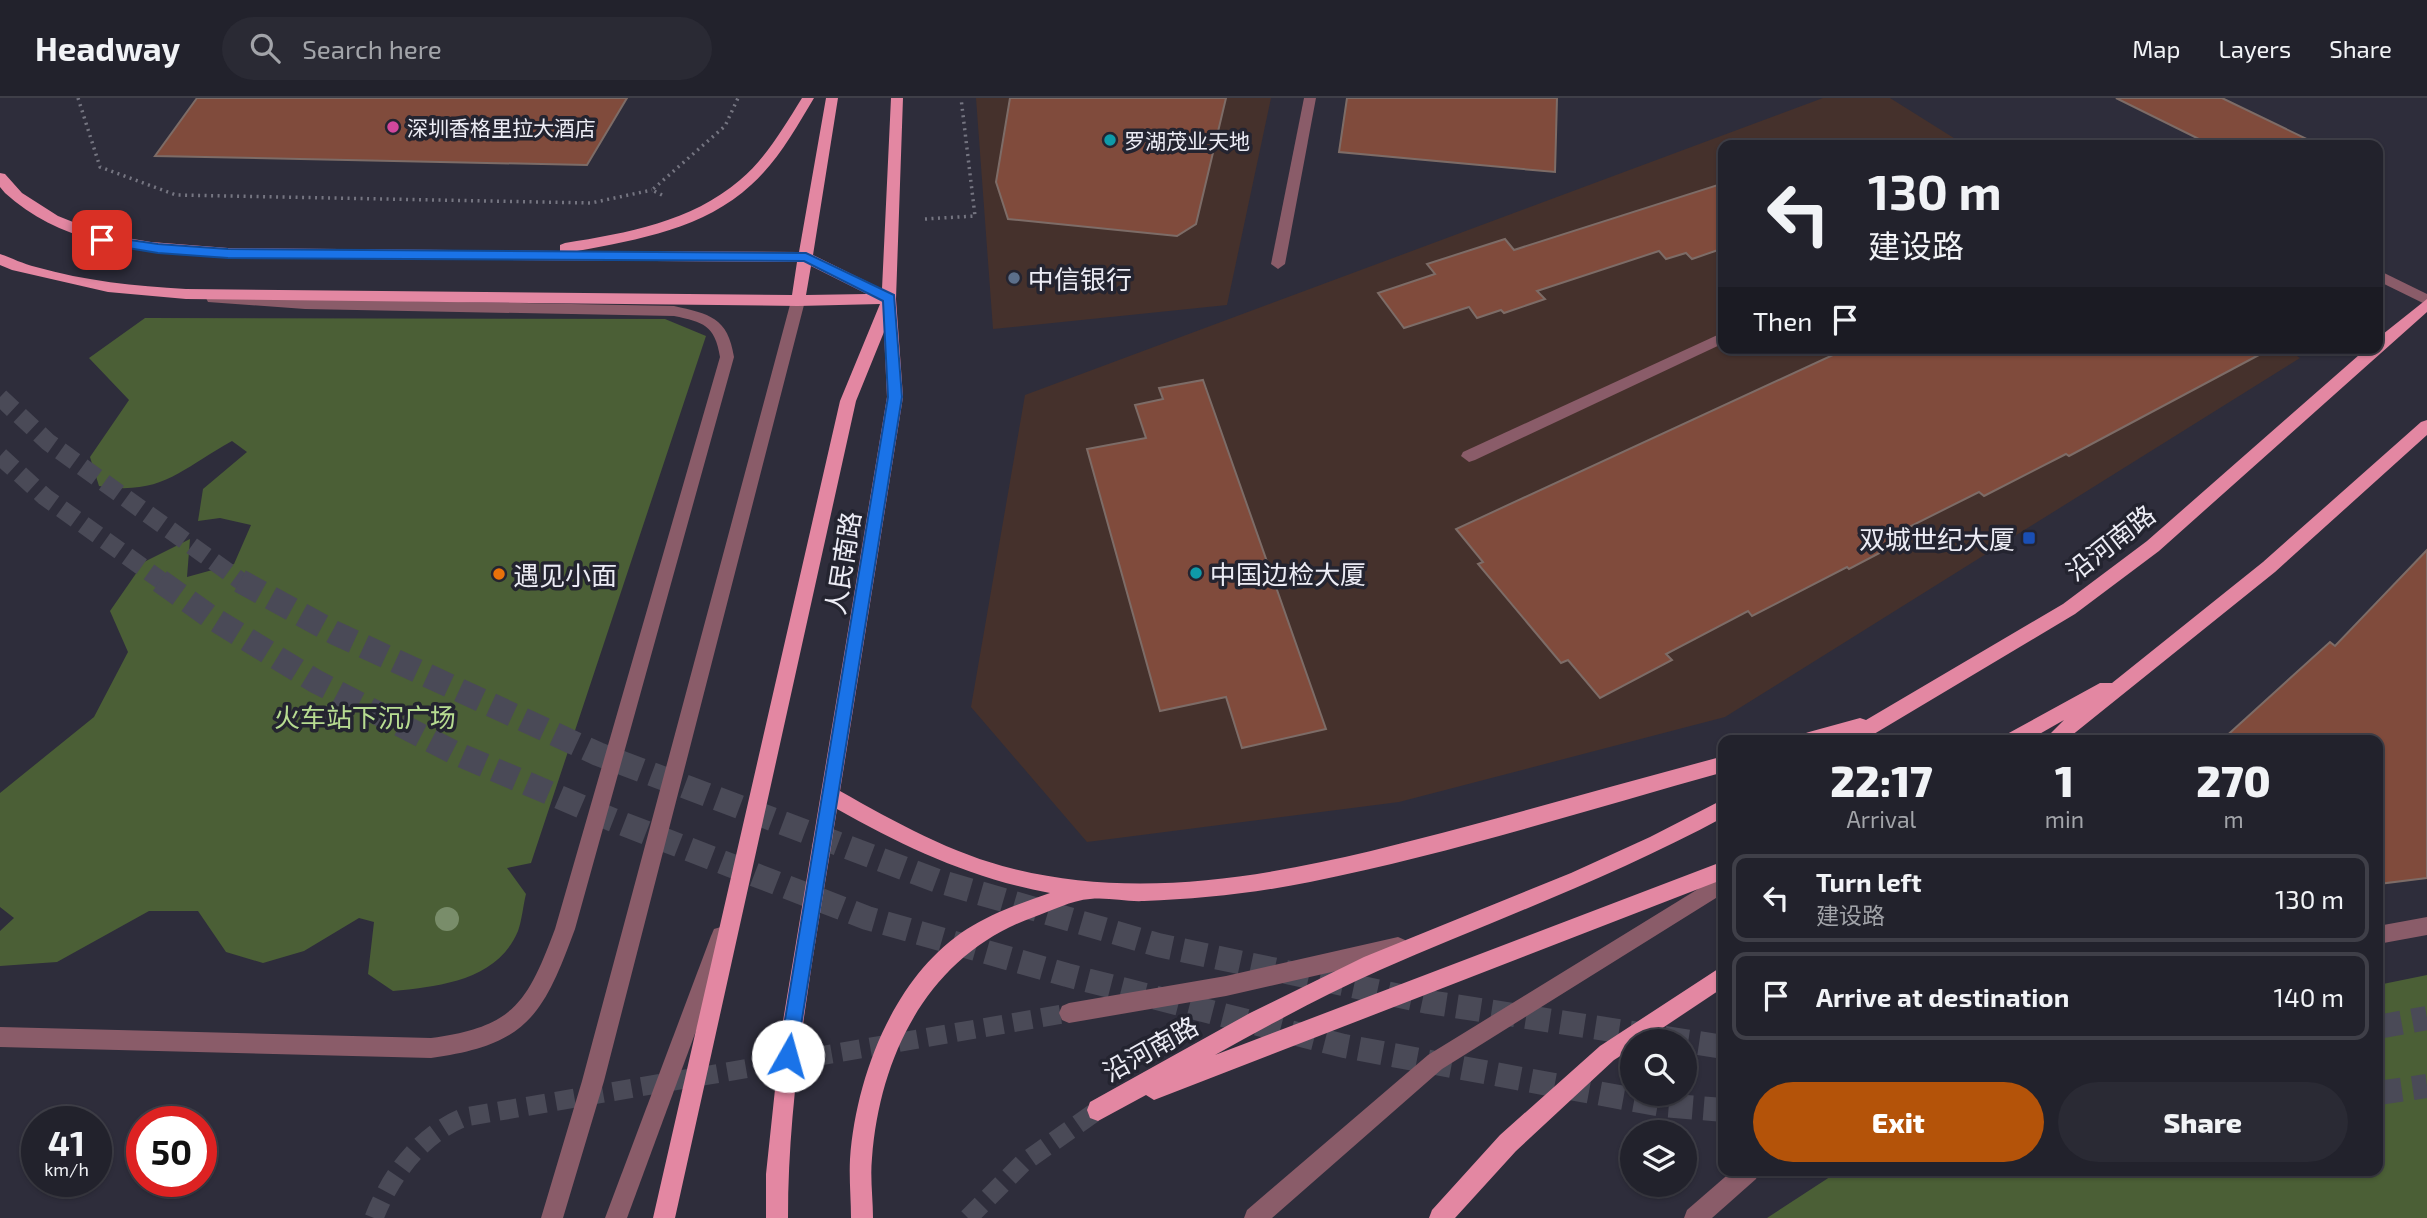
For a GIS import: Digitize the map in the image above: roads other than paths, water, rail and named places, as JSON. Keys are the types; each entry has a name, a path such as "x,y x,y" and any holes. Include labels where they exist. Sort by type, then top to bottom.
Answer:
{"main road":[{"path":"515,257 636,236 713,207 739,189 766,162 808,98"},
{"path":"798,301 832,98"},
{"name":"人民南路","path":"777,1218 777,1174 791,1033 832,796 895,397 890,299 897,98"},
{"path":"0,177 7,189 53,221 102,240 158,249 228,253 515,257 806,257 890,299"},
{"path":"0,259 36,272 102,287 168,295 328,294 798,301 890,299"},
{"path":"664,1218 848,401 890,299"},
{"name":"沿河南路","path":"2383,343 2427,302"},
{"name":"沿河南路","path":"1859,735 2069,609 2142,554 2371,354"},
{"path":"2059,735 2158,659 2269,567 2427,426"},
{"path":"2022,735 2158,659"},
{"path":"1828,735 1891,718"},
{"path":"832,796 904,838 955,860 1016,878 1085,890 1147,895 1224,888 1314,872 1436,843 1718,766"},
{"name":"沿河南路","path":"1718,810 1657,843 1578,879 1371,964 1258,1020 1098,1110 1718,872"},
{"path":"862,1218 861,1158 871,1100 886,1055 911,1001 935,968 971,936 1016,915 1085,890"},
{"path":"1440,1218 1508,1143 1607,1053 1718,979"}],"street":[{"path":"1278,264 1310,98"},
{"path":"2383,278 2427,302"},
{"path":"0,1037 431,1048 469,1045 506,1030 530,1007 550,971 565,929 727,357 725,340 716,326 701,316 674,312 305,304 168,295"},
{"path":"552,1218 593,1081 798,301"},
{"path":"1469,456 1718,340"},
{"path":"1255,1218 1435,1062 1718,886"},
{"path":"616,1218 733,903"},
{"path":"2383,934 2427,926"},
{"path":"1069,1013 1226,986 1429,940"},
{"path":"1695,1218 1742,1176"}],"tunnel":[{"path":"0,397 48,442 242,582"},
{"path":"0,456 45,497 163,582"},
{"path":"160,581 209,616 315,681 453,752 613,820 867,918 1067,975 1344,1046 1662,1105 1718,1110"},
{"path":"240,581 335,633 598,754 938,881 1158,945 1428,1002 1718,1046"},
{"path":"374,1218 389,1187 409,1158 434,1134 465,1117 1069,1013"},
{"path":"2383,1026 2427,1018"},
{"path":"2383,1092 2427,1086"},
{"path":"968,1218 1023,1163 1098,1110"}],"place":[{"name":"深圳香格里拉大酒店","path":"393,127"},
{"name":"罗湖茂业天地","path":"1110,140"},
{"name":"中信银行","path":"1014,278"},
{"name":"双城世纪大厦","path":"2029,538"},
{"name":"中国边检大厦","path":"1196,573"},
{"name":"遇见小面","path":"499,574"}],"park label":[{"name":"火车站下沉广场","path":"365,716"}]}
